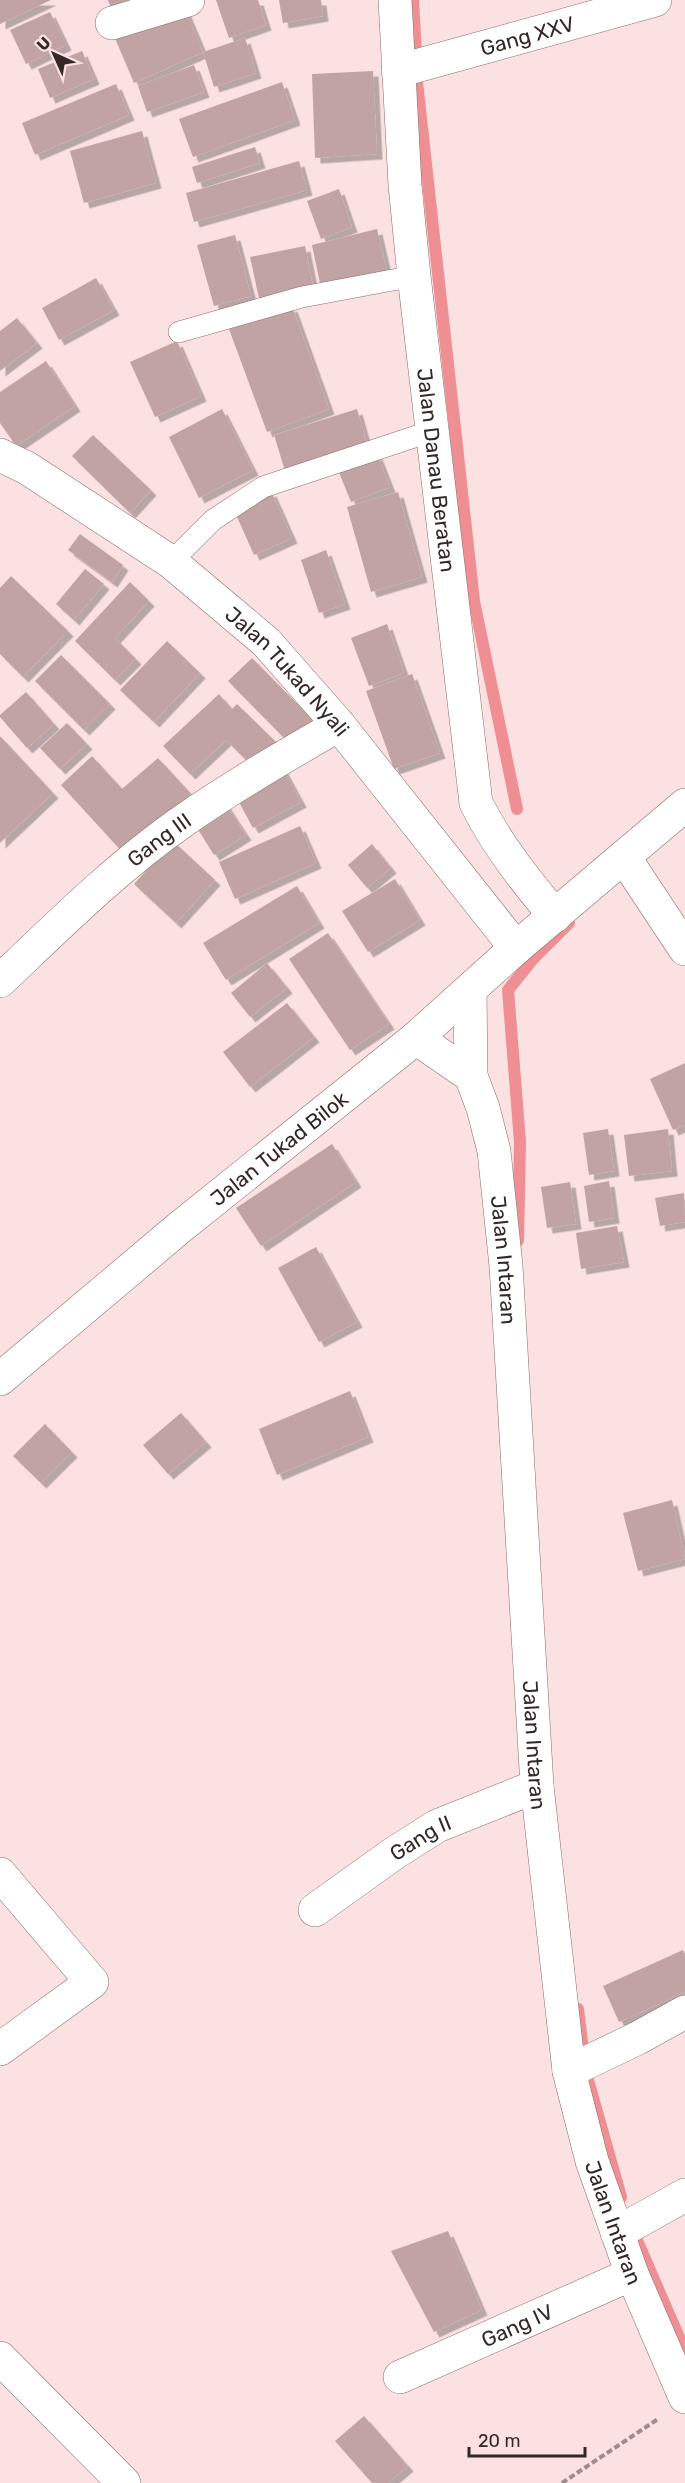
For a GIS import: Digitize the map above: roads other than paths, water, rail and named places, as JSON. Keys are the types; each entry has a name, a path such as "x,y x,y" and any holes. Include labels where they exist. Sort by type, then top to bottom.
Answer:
{"street":[{"path":"112,23 188,0"},
{"name":"Jalan Danau Beratan","path":"395,0 405,184 414,276 476,803 486,824 516,869 555,916"},
{"name":"Gang XXV","path":"398,71 655,0"},
{"name":"Jalan Tukad Nyali","path":"0,455 27,468 171,562 266,642 339,724 516,948"},
{"name":"Gang III","path":"0,981 123,869 182,821 279,758 339,724"},
{"name":"Jalan Tukad Bilok","path":"0,1379 179,1228 416,1038 516,948 685,805"},
{"path":"624,857 685,949"},
{"path":"479,904 516,869"},
{"name":"Jalan Intaran","path":"470,990 471,1076 483,1108 494,1151 506,1266 537,1786 569,2071 592,2161 676,2405"},
{"path":"416,1038 471,1076"},
{"name":"Gang II","path":"315,1910 393,1854 437,1826 537,1786"},
{"path":"0,1874 92,1982 0,2049"},
{"path":"569,2071 638,2038 685,2012"},
{"path":"617,2233 685,2195"},
{"name":"Gang IV","path":"400,2377 632,2274"},
{"path":"0,2358 124,2483"}],"lane":[{"path":"179,332 302,297 414,276"},
{"path":"171,562 213,520 263,487 432,430"}],"waterway":[{"path":"413,0 416,53"},
{"path":"417,82 474,601 517,809"},
{"path":"518,1241 520,1142 508,990 533,959 569,923"},
{"path":"578,2009 582,2042"},
{"path":"588,2080 621,2197"},
{"path":"636,2238 685,2351"}]}
